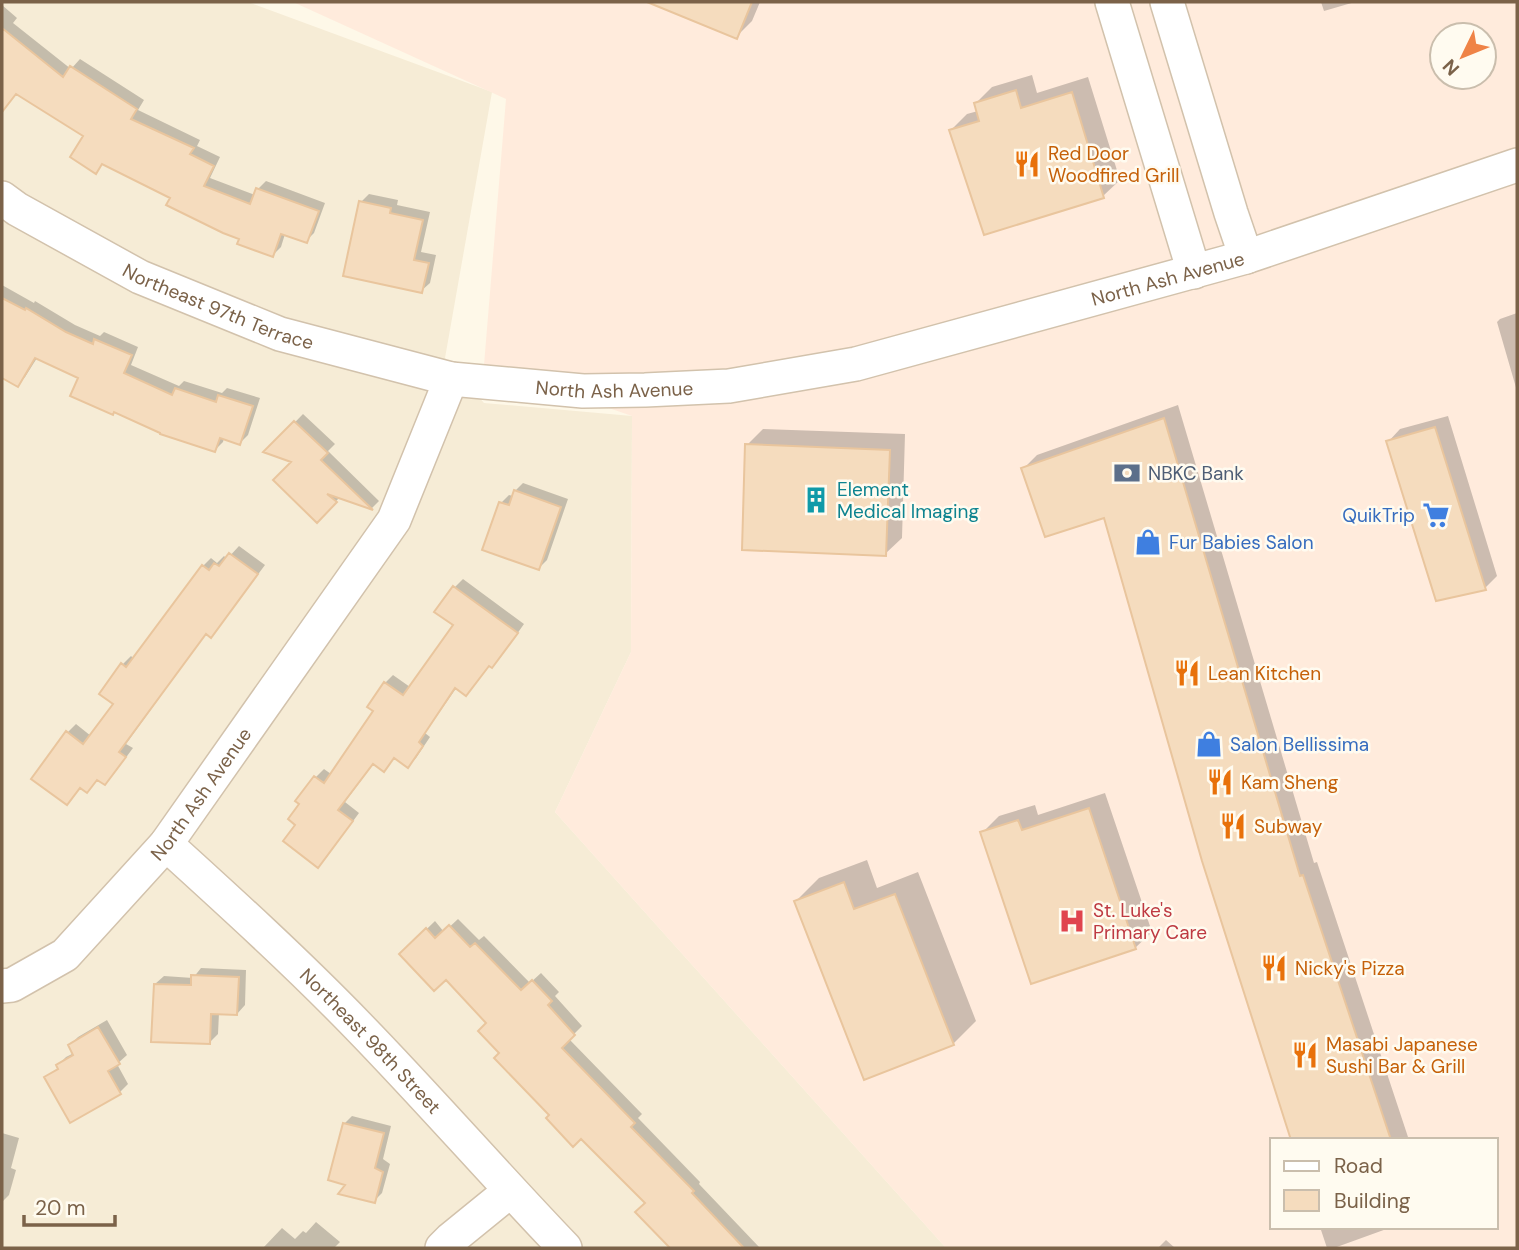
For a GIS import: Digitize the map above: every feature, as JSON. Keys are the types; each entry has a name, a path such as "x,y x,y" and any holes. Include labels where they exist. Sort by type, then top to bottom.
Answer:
{"street":[{"path":"1112,2 1194,272"},
{"path":"1167,2 1246,257"},
{"name":"North Ash Avenue","path":"2,986 12,985 65,955 166,844 394,520 451,379 583,391 645,390 729,386 856,364 1246,257 1517,166"},
{"name":"Northeast 97th Terrace","path":"2,198 140,277 267,329 451,379"},
{"name":"Northeast 98th Street","path":"166,844 267,936 349,1017 565,1248"},
{"path":"442,1248 510,1191"}],"shaded area":[{"path":"2,2 248,2 492,92 445,358 484,403 632,416 631,652 555,812 946,1248 2,1248"},
{"path":"293,2 1517,2 1517,1248 946,1248 555,812 631,652 632,416 484,365 506,99"}],"building":[{"path":"647,2 752,2 737,39"},
{"path":"2,28 63,77 70,66 137,109 131,119 194,148 190,154 214,166 204,186 250,204 256,188 319,211 307,243 281,234 273,257 237,244 239,239 166,205 170,198 102,164 96,174 70,157 83,136 16,94 2,112"},
{"name":"Red Door Woodfired Grill","path":"1016,90 1021,108 1072,92 1104,198 984,235 949,130 979,121 974,103"},
{"path":"359,201 391,208 390,213 423,220 414,260 429,263 422,293 343,276"},
{"path":"2,298 93,344 94,339 132,355 124,373 172,395 175,388 216,402 218,395 253,406 240,445 220,438 215,452 160,434 114,412 113,415 70,396 78,378 35,358 18,387 2,378"},
{"path":"1164,418 1300,876 1303,875 1390,1138 1290,1138 1202,861 1104,518 1045,537 1021,468"},
{"path":"294,421 328,453 321,460 373,510 327,494 337,502 317,523 273,480 291,462 263,452"},
{"name":"QuikTrip","path":"1435,427 1486,590 1436,601 1386,441"},
{"name":"Element Medical Imaging","path":"745,444 890,450 886,556 742,550"},
{"path":"514,490 561,507 539,570 482,550 499,502 509,505"},
{"path":"229,553 258,574 211,638 206,634 119,752 126,757 105,785 97,780 87,793 80,788 67,805 31,779 66,731 83,744 113,704 99,694 121,663 126,667 202,565 209,570 214,563 219,566"},
{"path":"453,586 518,633 492,668 489,666 466,696 455,688 419,742 423,746 408,768 394,758 384,772 373,764 338,810 353,821 318,868 283,841 295,825 288,819 299,804 295,801 314,776 324,783 373,711 367,707 384,682 403,695 453,625 434,612"},
{"path":"1089,808 1136,949 1031,984 980,832 1018,820 1022,830"},
{"path":"844,882 854,909 895,894 954,1045 864,1080 794,901"},
{"path":"449,925 470,947 475,943 521,990 532,980 552,1001 548,1005 575,1035 562,1048 635,1123 631,1127 694,1191 692,1193 744,1248 670,1248 635,1212 645,1203 581,1139 573,1147 546,1118 549,1115 494,1058 499,1053 478,1031 486,1023 446,980 434,991 399,954 426,928 435,938"},
{"path":"191,975 239,977 237,1015 211,1014 210,1044 151,1042 154,984 191,985"},
{"path":"98,1027 120,1064 108,1071 121,1094 70,1123 44,1077 58,1069 56,1065 73,1055 68,1045"},
{"path":"343,1123 384,1133 375,1168 383,1172 375,1203 338,1194 345,1185 328,1180"}],"place":[{"name":"Red Door Woodfired Grill","path":"1027,164"},
{"name":"NBKC Bank","path":"1127,473"},
{"name":"Element Medical Imaging","path":"816,500"},
{"name":"QuikTrip","path":"1436,515"},
{"name":"Fur Babies Salon","path":"1148,542"},
{"name":"Lean Kitchen","path":"1187,673"},
{"name":"Salon Bellissima","path":"1209,744"},
{"name":"Kam Sheng","path":"1220,782"},
{"name":"Subway","path":"1233,826"},
{"name":"St. Luke's Primary Care","path":"1072,921"},
{"name":"Nicky's Pizza","path":"1274,968"},
{"name":"Masabi Japanese Sushi Bar & Grill","path":"1305,1055"}]}
